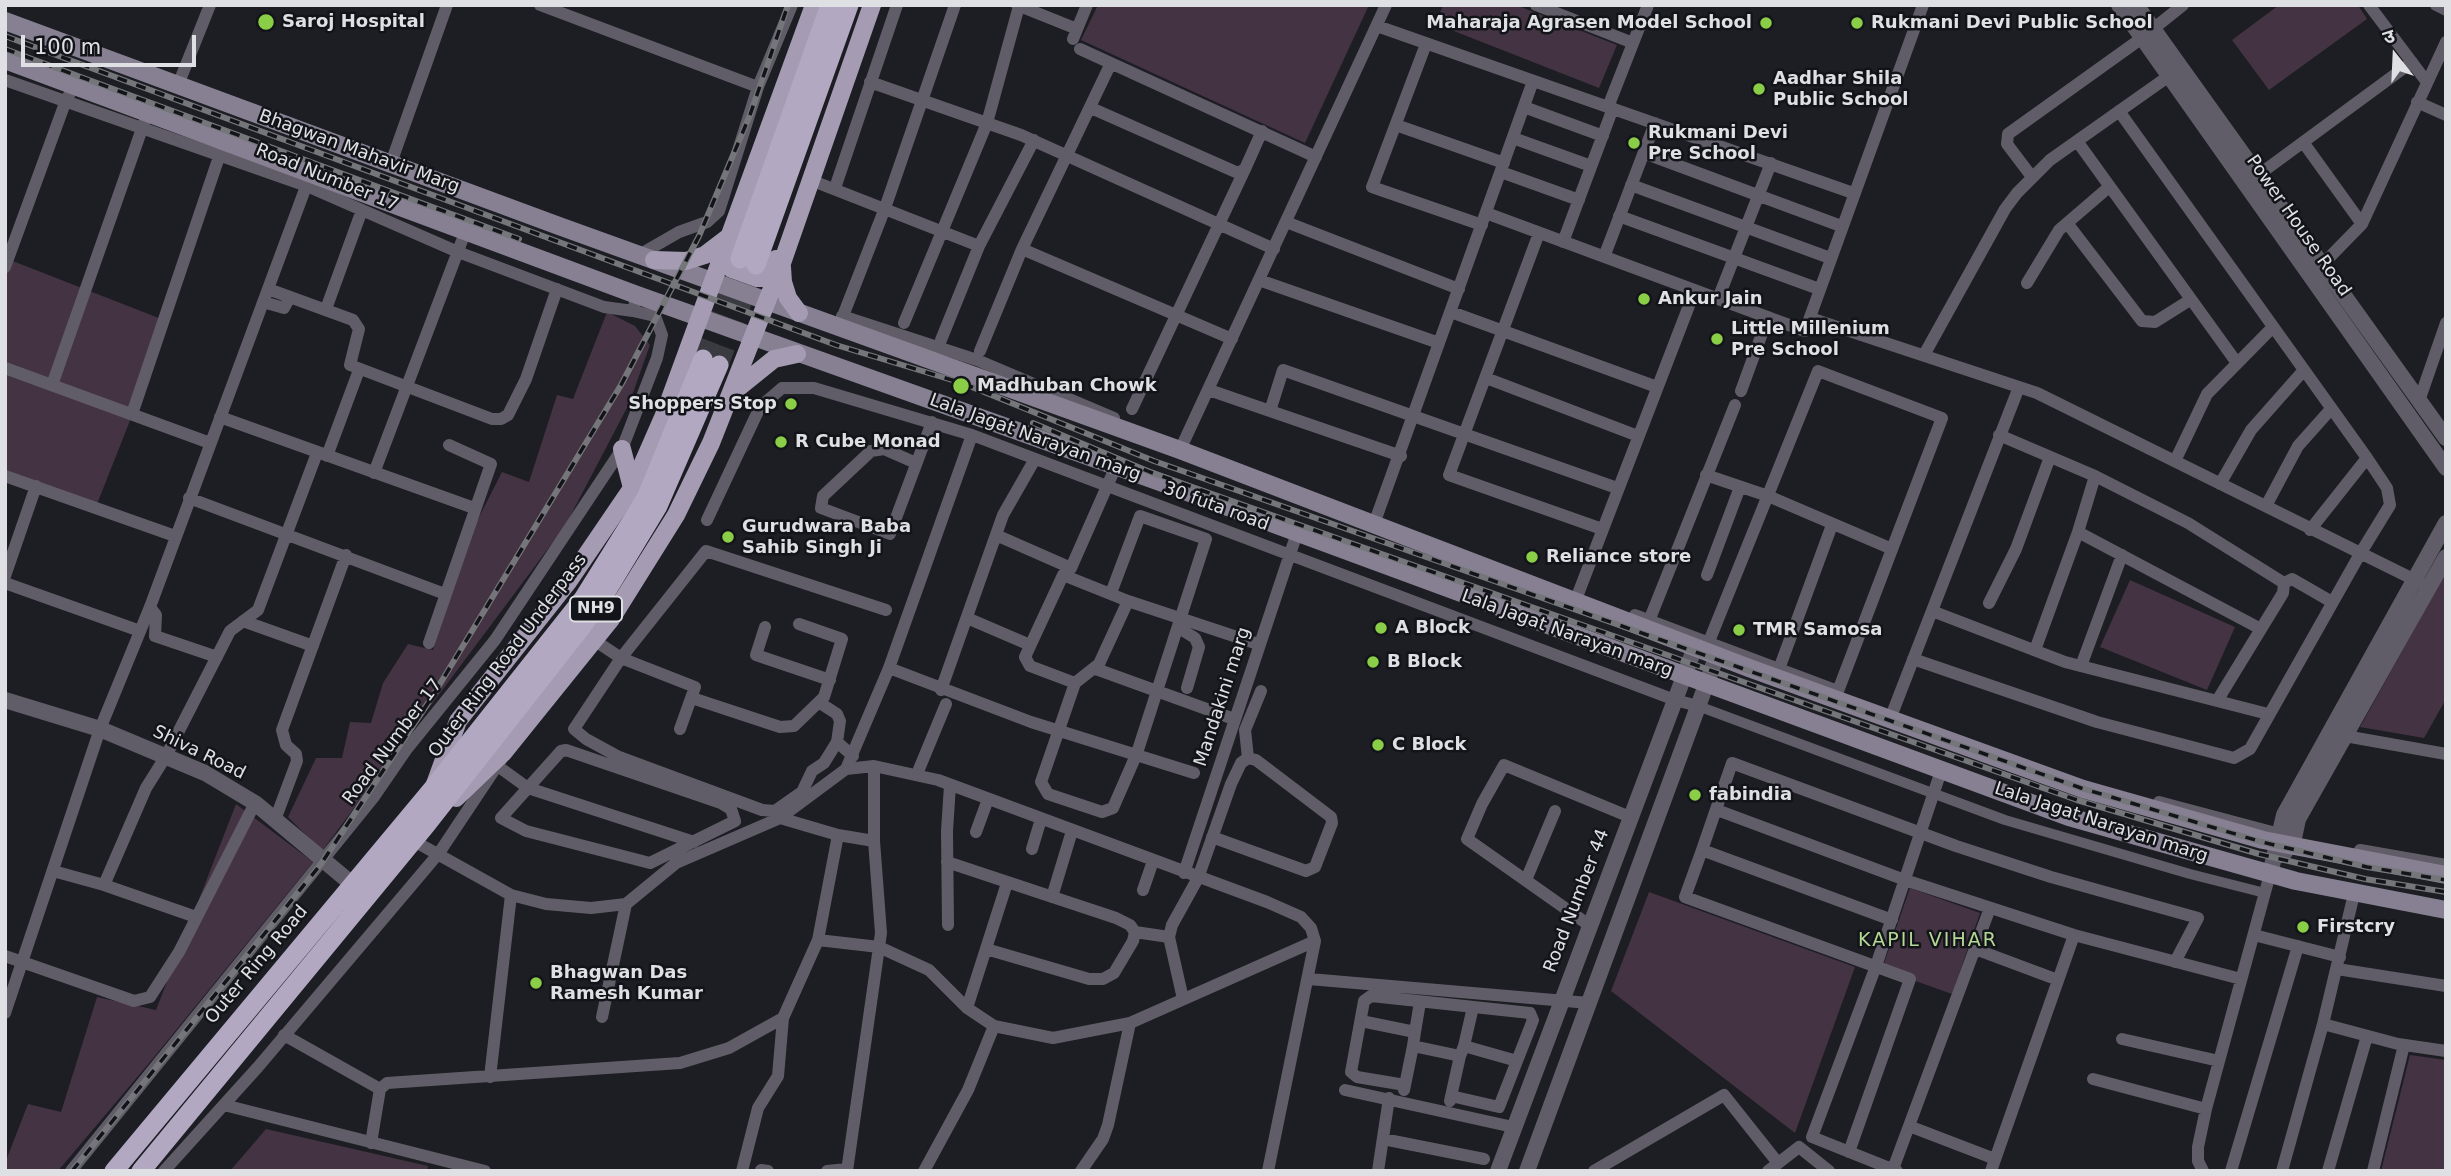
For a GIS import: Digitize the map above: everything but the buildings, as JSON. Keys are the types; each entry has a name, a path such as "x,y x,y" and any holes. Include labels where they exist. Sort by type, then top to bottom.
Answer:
{"highway":[{"path":"830,5 748,262 849,5"},
{"name":"Outer Ring Road Underpass","path":"427,824 595,610 658,506 711,362 646,498 583,599 434,787"},
{"name":"Outer Ring Road","path":"114,1171 434,787"},
{"name":"NH9","path":"141,1171 427,824"}],"main road":[{"path":"434,787 458,721 568,582 632,488 664,415 814,5"},
{"path":"427,824 501,760 594,640 676,515 731,394 782,263 813,181 872,5"},
{"name":"Bhagwan Mahavir Marg","path":"5,21 713,281"},
{"name":"Bhagwan Mahavir Marg","path":"5,60 74,85 144,121 309,180 466,230 635,303 699,317"},
{"path":"730,236 729,262 732,269 757,278 765,278 784,242 830,110 845,83"},
{"path":"647,258 686,261 705,254 730,236"},
{"path":"782,263 783,282 788,298 799,313"},
{"name":"Lala Jagat Narayan marg","path":"713,281 799,313 841,321 2083,789 2284,840 2446,875"},
{"name":"Lala Jagat Narayan marg","path":"699,317 1115,466 1684,678 2069,817 2270,874 2354,894 2446,911"},
{"path":"731,394 751,375 774,359 797,354"},
{"path":"622,449 632,488"}],"street":[{"path":"178,85 210,5"},
{"path":"391,163 447,5"},
{"path":"540,5 758,87"},
{"path":"647,258 679,232 707,222 719,211 758,87 792,5"},
{"path":"835,188 897,5"},
{"path":"841,321 885,208 955,5"},
{"path":"1077,39 1087,5"},
{"path":"1182,449 1386,5"},
{"path":"1536,5 1633,43"},
{"path":"1563,242 1648,5"},
{"path":"1426,44 1372,187 1539,233 1805,331 1923,5"},
{"name":"Power House Road","path":"2119,5 2147,33 2257,176 2315,272 2446,468"},
{"name":"Power House Road","path":"2136,5 2169,76 2315,272 2446,438"},
{"path":"2032,177 2007,145 2008,134 2183,5"},
{"path":"2369,5 2427,80"},
{"path":"2437,5 2446,10"},
{"path":"904,323 941,228 987,123 1018,6 1077,39 1111,63 1316,157"},
{"path":"1377,26 1853,193"},
{"path":"2315,272 2362,224 2446,42"},
{"path":"2257,176 2412,62"},
{"path":"980,351 1022,249 1111,63"},
{"path":"1924,355 2004,209 2032,177 2077,141 2169,76"},
{"path":"5,80 65,103 144,121 52,385"},
{"path":"1533,81 1376,522 1578,594 1648,624 1735,405"},
{"path":"870,82 1034,140 1274,248"},
{"path":"5,267 74,85"},
{"path":"2417,102 2446,115"},
{"path":"1524,107 1603,136"},
{"path":"1091,108 1238,173 1245,169"},
{"path":"1913,659 2096,722 2234,758 2250,749 2391,501 2387,488 2367,458 2119,111"},
{"path":"1604,257 1655,123"},
{"path":"1396,125 1579,200"},
{"path":"1132,409 1262,131"},
{"path":"1513,138 1591,166"},
{"path":"941,340 979,246 1034,140"},
{"path":"2077,141 2237,363"},
{"path":"2303,142 2362,224"},
{"path":"132,414 223,148"},
{"path":"1644,153 1841,226"},
{"path":"1718,299 1771,163"},
{"path":"5,1013 100,729 140,631 309,180"},
{"name":"Road Number 17","path":"71,1171 322,861 495,640 622,449 653,370 662,335 655,316 635,303 604,307 458,252 362,210 309,180"},
{"path":"813,181 941,228 979,246"},
{"path":"1631,186 1747,225 1830,258"},
{"path":"2027,283 2051,241 2067,223 2109,187"},
{"path":"326,309 362,210"},
{"path":"1619,216 1819,289"},
{"path":"1286,222 1459,289"},
{"path":"2067,223 2142,321 2155,323 2190,300"},
{"path":"374,473 466,230"},
{"path":"1539,233 1450,475 1602,529"},
{"path":"1022,249 1232,339"},
{"path":"1259,280 1439,343"},
{"path":"265,295 290,297 326,309 357,324 349,362 359,370 492,419 508,415 526,379 557,289"},
{"path":"1578,594 1695,290"},
{"path":"1451,312 1657,387"},
{"path":"1741,391 1768,317"},
{"path":"1810,318 2018,387 2422,583"},
{"path":"2419,401 2442,346 2446,323"},
{"path":"2175,461 2207,394 2273,327"},
{"path":"5,368 210,443"},
{"path":"104,885 146,788 166,756 230,631 258,610 287,535 359,370"},
{"path":"1270,411 1283,370 1617,488"},
{"path":"2220,484 2251,430 2304,370"},
{"path":"1527,1171 1706,685 1707,649 1818,371 1942,418 1838,691"},
{"path":"1486,378 1638,436"},
{"path":"1707,649 1779,669 1892,715 2018,387"},
{"name":"30 futa road","path":"706,520 760,407 782,388 814,388 972,435 1675,700 1698,706"},
{"path":"1209,390 1401,456"},
{"path":"2266,506 2298,446 2331,409"},
{"path":"220,417 474,508"},
{"path":"916,463 884,449 871,452 823,496 821,508 890,534 932,422"},
{"path":"414,841 511,895 547,904 591,908 626,904 688,850 736,821 731,809 566,750 561,751 500,818 519,829 644,863 659,861 688,850 780,818 846,769 889,668 972,435"},
{"path":"1999,435 2095,476 2188,523 2284,583"},
{"path":"429,643 491,464 449,445"},
{"path":"1989,603 2016,549 2050,457"},
{"path":"2310,530 2367,458"},
{"path":"941,690 1003,515 1035,459"},
{"path":"1075,682 1030,666 1024,656 1067,572 1115,466"},
{"path":"1706,475 1768,496 1892,549"},
{"path":"5,476 175,536"},
{"path":"2035,650 2078,532 2095,476"},
{"path":"5,576 36,486"},
{"path":"1707,575 1740,487"},
{"path":"189,498 446,594"},
{"path":"1111,593 1140,516 1206,539 1137,753 1113,808 1102,812 1055,798 1043,790 1041,782 1075,682 1096,669 1128,601"},
{"path":"2203,1171 2198,1161 2197,1147 2270,874 2284,840 2345,736 2422,583 2446,523"},
{"path":"1779,669 1832,525"},
{"path":"2078,532 2259,628"},
{"name":"Mandakini marg","path":"1184,873 1297,533"},
{"path":"996,534 1128,601 1181,623 1258,644"},
{"path":"820,703 837,714 840,721 836,743 824,763 812,771 802,792 775,811 762,810 620,757 586,739 574,729 621,658 706,551 886,610"},
{"path":"275,820 298,761 296,754 286,745 282,730 346,555"},
{"path":"2081,666 2122,555"},
{"path":"2284,840 2284,815 2422,583 2446,557"},
{"path":"2284,583 2292,579 2332,602"},
{"path":"5,583 140,631"},
{"path":"2217,701 2259,628 2283,593 2284,583"},
{"path":"149,607 156,615 155,636 216,657"},
{"path":"1932,611 2081,666 2268,714"},
{"path":"967,618 1030,645"},
{"path":"243,621 313,646"},
{"path":"1181,623 1195,638 1199,647 1188,688"},
{"path":"692,698 788,728 799,723 820,703 842,639 799,624"},
{"path":"765,627 756,655 830,680"},
{"path":"594,640 621,658 689,682 695,687 680,729"},
{"name":"Road Number 44","path":"1498,1171 1559,1002 1675,700 1684,678 1707,649"},
{"path":"889,668 941,690 1059,731 1137,753 1194,773"},
{"path":"1096,669 1234,719"},
{"path":"1248,758 1245,730 1261,691"},
{"name":"Shiva Road","path":"5,700 100,729 205,774 256,803 352,884"},
{"path":"917,774 946,704"},
{"path":"1698,706 2005,820 2265,893"},
{"path":"2345,736 2446,754"},
{"path":"836,743 853,755"},
{"path":"1182,999 1169,937 1172,925 1198,878 1212,837 1231,784 1241,763 1248,758 1256,760 1331,817 1331,829 1315,867 1306,871 1212,837"},
{"path":"164,1171 224,1105 439,853 501,760 528,788 688,850"},
{"path":"1849,1152 1910,979 1685,897 1732,763 1956,846 2051,877 2198,918 2175,962"},
{"path":"1589,925 1467,839 1499,769 1504,765 1630,817"},
{"path":"846,769 874,766 917,774 1301,917 1311,928 1315,941 1268,1171"},
{"path":"827,1171 847,1170 879,947 874,766"},
{"path":"1941,771 1877,966 1812,1137 1895,1170 1990,908"},
{"path":"1214,780 1231,784"},
{"path":"948,925 950,785"},
{"path":"976,832 988,799"},
{"path":"5,956 134,1001 143,1000 161,984 256,803"},
{"path":"1717,810 1905,880 1990,908 2074,935 2241,979"},
{"path":"1526,880 1555,811"},
{"path":"780,818 838,835 874,841"},
{"path":"1032,849 1041,819"},
{"path":"1052,897 1072,831"},
{"path":"741,1171 758,1108 778,1076 783,1018 818,940 838,835"},
{"path":"2284,840 2446,865"},
{"path":"1702,850 1892,920"},
{"path":"1143,890 1153,861"},
{"path":"947,862 1116,918 1130,925 1135,932 1169,937"},
{"path":"53,871 104,885 196,918"},
{"path":"967,1008 1007,883"},
{"path":"2282,1171 2323,1024 2354,894"},
{"path":"489,1077 511,895"},
{"path":"602,1017 626,904"},
{"path":"986,949 1089,979 1103,979 1114,973 1133,941 1135,932"},
{"path":"1909,1126 1993,1165 2074,935"},
{"path":"2253,935 2298,947 2338,963 2446,986"},
{"path":"818,940 879,947 929,970 967,1008 994,1026 1053,1038 1130,1023 1315,941"},
{"path":"2231,1171 2298,947"},
{"path":"1975,949 2058,980"},
{"path":"1309,979 1589,1003"},
{"path":"1405,1085 1357,1077 1351,1072 1364,1001 1371,996 1530,1013 1533,1020 1499,1107 1451,1096"},
{"path":"1378,1171 1383,1139 1395,1099 1405,1085 1420,1002"},
{"path":"1447,1111 1473,1007"},
{"path":"371,1143 380,1089 387,1083 680,1063 729,1048 783,1018"},
{"path":"1361,1021 1415,1032"},
{"path":"1081,1171 1103,1139 1108,1125 1130,1023"},
{"path":"2323,1024 2404,1045 2446,1051"},
{"path":"924,1171 968,1090 994,1026"},
{"path":"284,1035 380,1089"},
{"path":"2328,1171 2367,1036"},
{"path":"2122,1039 2219,1061"},
{"path":"2373,1171 2404,1045"},
{"path":"1413,1046 1517,1061"},
{"path":"2092,1079 2206,1109"},
{"path":"1345,1090 1513,1126"},
{"path":"1594,1171 1724,1095 1773,1167 1799,1147 1829,1171"},
{"path":"224,1105 371,1143 445,1166 485,1171"},
{"path":"1383,1139 1485,1159"}],"shaded area":[{"path":"1098,5 1369,5 1305,143 1081,40"},
{"path":"1443,5 1516,5 1617,45 1599,88 1436,24"},
{"path":"2279,5 2358,5 2367,19 2269,90 2232,40"},
{"path":"5,258 169,322 97,504 5,470"},
{"path":"607,312 635,326 650,345 629,404 565,526 322,851 288,817 316,758 342,758 350,722 371,723 383,683 408,644 433,650 475,525 502,472 529,482 557,395 573,399"},
{"path":"2446,572 2446,699 2424,738 2360,727"},
{"path":"2130,580 2235,627 2207,690 2100,647"},
{"path":"236,804 313,862 58,1171 5,1171 5,1163 28,1104 61,1112 97,997 156,1010"},
{"path":"1910,888 1980,913 1952,994 1882,969"},
{"path":"1649,892 1855,967 1795,1133 1611,991"},
{"path":"2410,1055 2446,1060 2446,1171 2381,1171"},
{"path":"266,1129 428,1166 427,1171 230,1171"}],"tunnel":[{"path":"719,365 756,265"},
{"path":"703,359 736,272"}],"railway":[{"path":"72,1171 321,864 432,697 621,385 699,236 750,115 788,5"},
{"path":"5,36 836,345 962,383 1154,461 2081,788 2262,842 2367,867 2446,880"},
{"path":"5,49 519,239"},
{"path":"1033,423 1150,472 2077,800 2259,854 2365,879 2446,892"}],"place":[{"name":"Saroj Hospital","path":"266,22"},
{"name":"Maharaja Agrasen Model School","path":"1766,23"},
{"name":"Rukmani Devi Public School","path":"1857,23"},
{"name":"Aadhar Shila Public School","path":"1759,89"},
{"name":"Rukmani Devi Pre School","path":"1634,143"},
{"name":"Ankur Jain","path":"1644,299"},
{"name":"Little Millenium Pre School","path":"1717,339"},
{"name":"Madhuban Chowk","path":"961,386"},
{"name":"Shoppers Stop","path":"791,404"},
{"name":"R Cube Monad","path":"781,442"},
{"name":"Gurudwara Baba Sahib Singh Ji","path":"728,537"},
{"name":"Reliance store","path":"1532,557"},
{"name":"A Block","path":"1381,628"},
{"name":"TMR Samosa","path":"1739,630"},
{"name":"B Block","path":"1373,662"},
{"name":"C Block","path":"1378,745"},
{"name":"fabindia","path":"1695,795"},
{"name":"Firstcry","path":"2303,927"},
{"name":"Bhagwan Das Ramesh Kumar","path":"536,983"}],"district":[{"name":"KAPIL VIHAR","path":"1928,941"}]}
